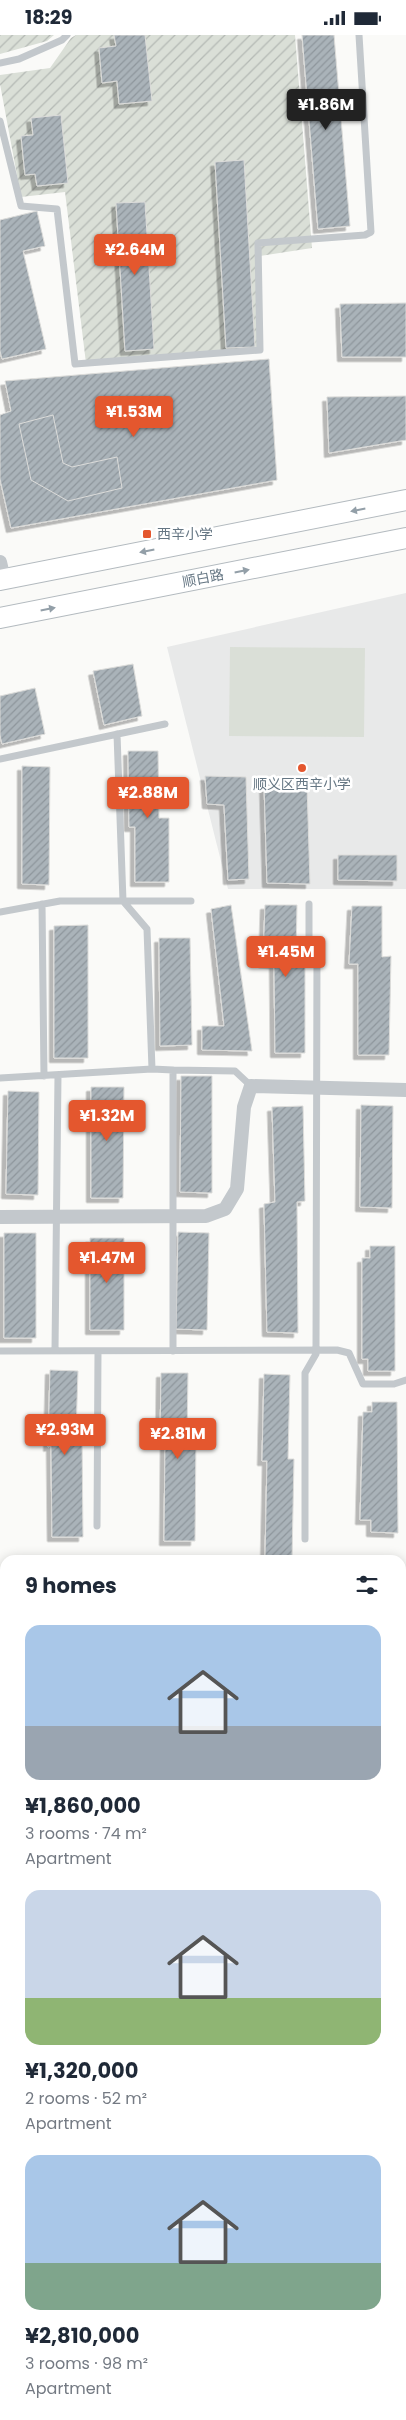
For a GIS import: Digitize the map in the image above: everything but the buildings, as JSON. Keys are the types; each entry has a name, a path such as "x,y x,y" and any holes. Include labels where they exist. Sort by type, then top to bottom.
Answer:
{"main road":[{"path":"1,574 406,500"},
{"name":"顺白路","path":"0,618 406,539"}],"street":[{"path":"0,1217 206,1216 225,1209 237,1189 244,1107 251,1086 406,1090"}],"lane":[{"path":"0,63 19,59 62,40 67,35"},
{"path":"0,121 21,206 57,209 75,364 161,359 260,350 258,243 364,235 371,232 359,35"},
{"path":"0,759 165,724"},
{"path":"117,734 123,901 147,929 152,1069"},
{"path":"0,911 60,901 191,901"},
{"path":"42,904 44,1076"},
{"path":"305,1539 305,1373 316,1350 316,949 309,937 309,904"},
{"path":"0,1078 152,1069 235,1071 251,1086"},
{"path":"174,1070 174,1351"},
{"path":"55,1351 58,1075"},
{"path":"0,1351 337,1350 349,1353 363,1384 394,1384 406,1380"},
{"path":"97,1526 98,1351"}],"shaded area":[{"path":"0,35 54,35 47,41 0,54"},
{"path":"76,35 295,35 312,248 260,256 263,347 86,363 65,192 21,197 0,84 0,75 50,68 71,38"},
{"name":"顺义区西辛小学","path":"406,593 406,889 228,889 167,647"},
{"path":"230,647 365,648 364,737 229,736"}],"place":[{"name":"西辛小学","path":"147,534"},
{"name":"顺义区西辛小学","path":"302,768"}]}
